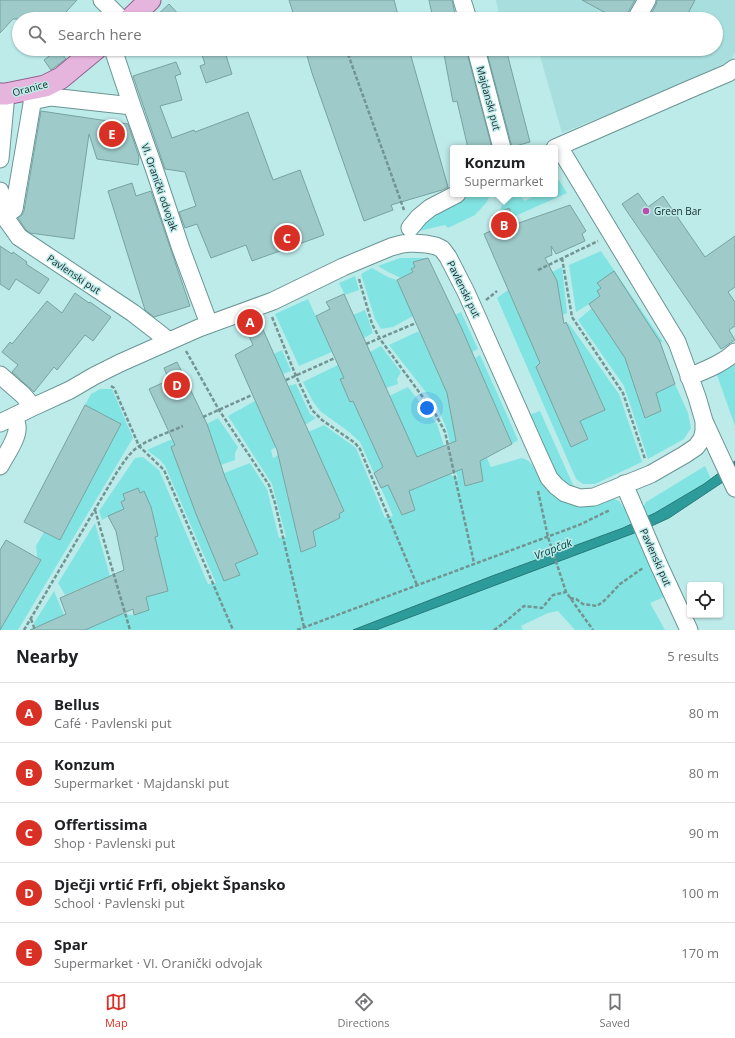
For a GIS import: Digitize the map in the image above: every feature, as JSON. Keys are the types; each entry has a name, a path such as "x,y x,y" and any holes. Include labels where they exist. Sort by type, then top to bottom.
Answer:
{"main road":[{"path":"137,12 150,0"},
{"name":"Oranice","path":"3,94 32,95 61,78 88,56"}],"street":[{"path":"102,0 114,12"},
{"path":"462,0 466,12"},
{"path":"640,12 647,0"},
{"name":"VI. Oranički odvojak","path":"115,56 181,249 209,324"},
{"name":"Majdanski put","path":"478,56 501,145"},
{"name":"Pavlenski put","path":"558,147 728,73 735,68"},
{"path":"0,159 3,94"},
{"path":"4,216 14,210 32,95 132,106"},
{"name":"Pavlenski put","path":"7,420 70,390 114,366 176,343 209,324 273,301 343,267 391,247 411,243 426,244 442,249 448,257 466,292 549,478 556,486 565,493 580,498 594,497 651,474 696,447 702,438 704,421 677,342 558,149"},
{"name":"Pavlenski put","path":"0,191 4,216 19,237 176,343"},
{"path":"410,228 419,217 430,208 451,197"},
{"path":"689,377 719,363 730,357 735,352"},
{"path":"0,375 23,395 33,407"},
{"name":"Pavlenski put","path":"0,466 14,440 17,431 17,426 7,420"},
{"path":"704,421 735,488"},
{"name":"Pavlenski put","path":"624,484 689,630"}],"path":[{"path":"349,56 410,228"},
{"path":"538,270 598,241"},
{"path":"562,258 572,317 622,393 646,463"},
{"path":"357,272 372,324 380,339 436,415 445,432 474,563"},
{"path":"483,303 497,290"},
{"path":"270,313 312,410 322,420 355,443 360,449 417,585"},
{"path":"366,344 416,322"},
{"path":"176,343 269,485 275,503 304,627"},
{"path":"286,380 335,358"},
{"path":"109,383 108,385 114,388 139,446 164,470 233,630"},
{"path":"203,417 252,395"},
{"path":"24,630 117,472 133,451 141,444 183,426"},
{"path":"537,486 548,537 566,592 593,630"},
{"path":"95,509 130,630"},
{"path":"297,630 474,563 548,537 579,525 612,509"},
{"path":"570,598 576,598 583,604 598,606 620,584 640,570 658,562"},
{"path":"494,630 506,622 524,606 542,608 553,595 566,592"},
{"path":"30,619 36,630"}],"shaded area":[{"path":"496,0 735,0 735,52 728,63 716,71 562,133 540,56 723,56 723,12 498,12"},
{"path":"558,179 567,193 558,197"},
{"path":"464,197 489,197 475,215 448,228 445,225 419,231 416,230 435,212"},
{"path":"508,197 521,197 525,201 532,197 558,197 513,217 509,208 499,213 504,200"},
{"path":"601,251 663,342 660,342 614,272 597,283 601,288 600,296 576,312 569,265"},
{"path":"400,258 428,258 413,262 415,267 411,269 413,272 401,278 378,266"},
{"path":"562,267 567,313 563,315 552,272"},
{"path":"372,268 397,280 413,316 393,327 381,329 375,319 361,274"},
{"path":"355,276 359,290 345,295 339,283"},
{"path":"508,290 540,363 536,367 571,447 588,439 580,421 605,410 567,323 570,325 619,394 642,462 595,484 583,484 576,479 497,298"},
{"path":"308,299 332,352 299,366 275,314"},
{"path":"592,308 625,358 645,418 661,411 656,393 675,384 688,413 691,428 684,439 648,459 624,386 578,320"},
{"path":"365,310 373,333 364,338 353,315"},
{"path":"461,312 478,349 472,352 455,315"},
{"path":"419,331 447,393 465,486 483,481 478,452 483,449 491,467 522,458 527,460 535,468 546,488 552,493 609,500 614,499 619,501 628,513 664,597 650,603 665,630 575,630 558,611 548,613 521,626 523,630 85,630 121,614 134,615 149,610 145,591 168,591 155,537 158,535 155,526 147,513 152,510 144,491 140,493 137,488 123,494 125,500 121,502 124,509 102,520 99,511 135,458 143,457 159,470 208,584 216,583 165,466 147,450 186,433 189,439 171,447 196,514 224,581 240,575 235,564 224,473 250,463 267,489 279,538 286,537 272,484 228,416 255,401 276,447 271,450 273,458 278,455 301,552 316,546 310,517 317,495 330,523 340,518 339,514 344,511 308,432 324,425 356,448 385,518 393,516 381,488 388,485 402,515 415,509 407,486 415,489 450,474 458,480 447,430 438,408 389,345"},
{"path":"381,346 401,372 397,379 398,384 386,388 370,352"},
{"path":"282,350 291,371 283,374 274,354"},
{"path":"480,355 518,440 512,444 475,358"},
{"path":"735,360 735,426 717,375"},
{"path":"338,365 344,378 340,380 350,402 353,401 383,467 374,473 360,442 320,411 312,400 303,382"},
{"path":"296,384 310,414 316,418 305,425 288,386"},
{"path":"408,387 437,424 444,446 417,457 389,396"},
{"path":"100,389 112,389 133,438 18,630 0,630 41,560 37,557 36,546 44,532 60,540 121,424 85,405 91,394"},
{"path":"540,411 574,487 563,482 557,475 529,415"},
{"path":"218,418 238,447 235,453 235,460 221,465 207,424"},
{"path":"735,461 735,474 669,518 645,529 376,630 353,630 492,576 623,528 655,513 704,484"},
{"path":"705,466 711,479 647,517 643,508 646,502"},
{"path":"95,523 110,576 65,595 58,583"},
{"path":"54,591 64,615 46,623 49,630 30,630 36,627 34,623"}],"building":[{"path":"0,0 77,0 66,12 12,12 12,20 0,33"},
{"path":"289,0 394,0 397,12 293,12"},
{"path":"429,0 452,0 455,12 432,12"},
{"path":"582,0 635,0 628,12 604,12"},
{"path":"657,0 695,0 689,12 652,12"},
{"path":"169,4 176,12 160,12"},
{"path":"49,56 64,56 66,59 51,70 44,60"},
{"path":"202,56 226,56 232,74 206,83 200,66 205,64"},
{"path":"307,56 411,56 448,187 391,205 393,210 364,221"},
{"path":"444,56 468,56 491,145 467,145 457,101 453,102"},
{"path":"488,56 508,56 530,142 519,145 511,145"},
{"path":"176,62 181,74 175,76 182,100 160,106 172,138 194,130 195,132 248,112 273,180 300,170 324,235 252,261 246,245 211,258 197,224 185,228 179,212 196,206 185,172 165,169 133,76"},
{"path":"41,111 128,124 139,157 138,165 97,159 89,134 74,239 30,233 26,230 18,218 24,211"},
{"path":"132,183 136,196 151,191 190,306 154,317 145,310 108,191"},
{"path":"638,193 648,207 663,196 705,257 735,236 735,287 728,292 735,302 735,326 729,330 735,340 721,349 622,204"},
{"path":"570,205 586,231 582,234 585,241 556,254 551,246 552,255 545,258 557,281 564,324 566,322 605,410 580,421 588,439 571,447 536,367 540,363 484,234 504,225 492,216 509,208 516,224"},
{"path":"0,246 12,254 13,252 27,262 26,264 49,279 39,294 16,279 9,290 0,284"},
{"path":"428,258 461,327 512,444 480,461 483,481 465,486 462,469 409,491 415,510 402,515 388,485 381,488 374,473 383,467 353,401 350,402 340,379 344,378 316,316 330,309 326,302 344,294 417,457 456,441 447,393 397,280 413,272 411,269 415,267 413,262"},
{"path":"614,271 660,342 675,384 656,393 661,411 645,418 625,358 589,304 600,296 597,291 601,288 597,283"},
{"path":"75,293 111,317 93,341 85,335 57,370 54,367 34,392 12,372 18,365 2,352 10,342 12,344 47,301 62,313"},
{"path":"260,323 344,511 339,514 340,518 313,531 316,546 301,552 277,450 235,355 253,345 246,329"},
{"path":"177,362 207,424 225,477 258,554 235,564 240,575 224,581 196,514 171,447 175,445 149,389 169,380 164,368"},
{"path":"85,405 121,424 60,540 24,522"},
{"path":"138,488 140,493 144,491 151,507 158,536 155,537 168,591 146,597 149,610 134,615 133,609 85,630 30,630 66,614 60,598 124,570 116,531 108,516 124,509 121,502 125,500 123,494"},
{"path":"6,540 41,560 0,630 0,550"}],"place":[{"name":"Spar","path":"112,134"},
{"name":"Green Bar","path":"646,211"},
{"name":"Konzum","path":"504,225"},
{"name":"Offertissima","path":"287,238"},
{"name":"Bellus","path":"250,322"},
{"name":"Dječji vrtić Frfi, objekt Špansko","path":"177,385"}],"water label":[{"name":"Vrapčak","path":"553,549"}]}
